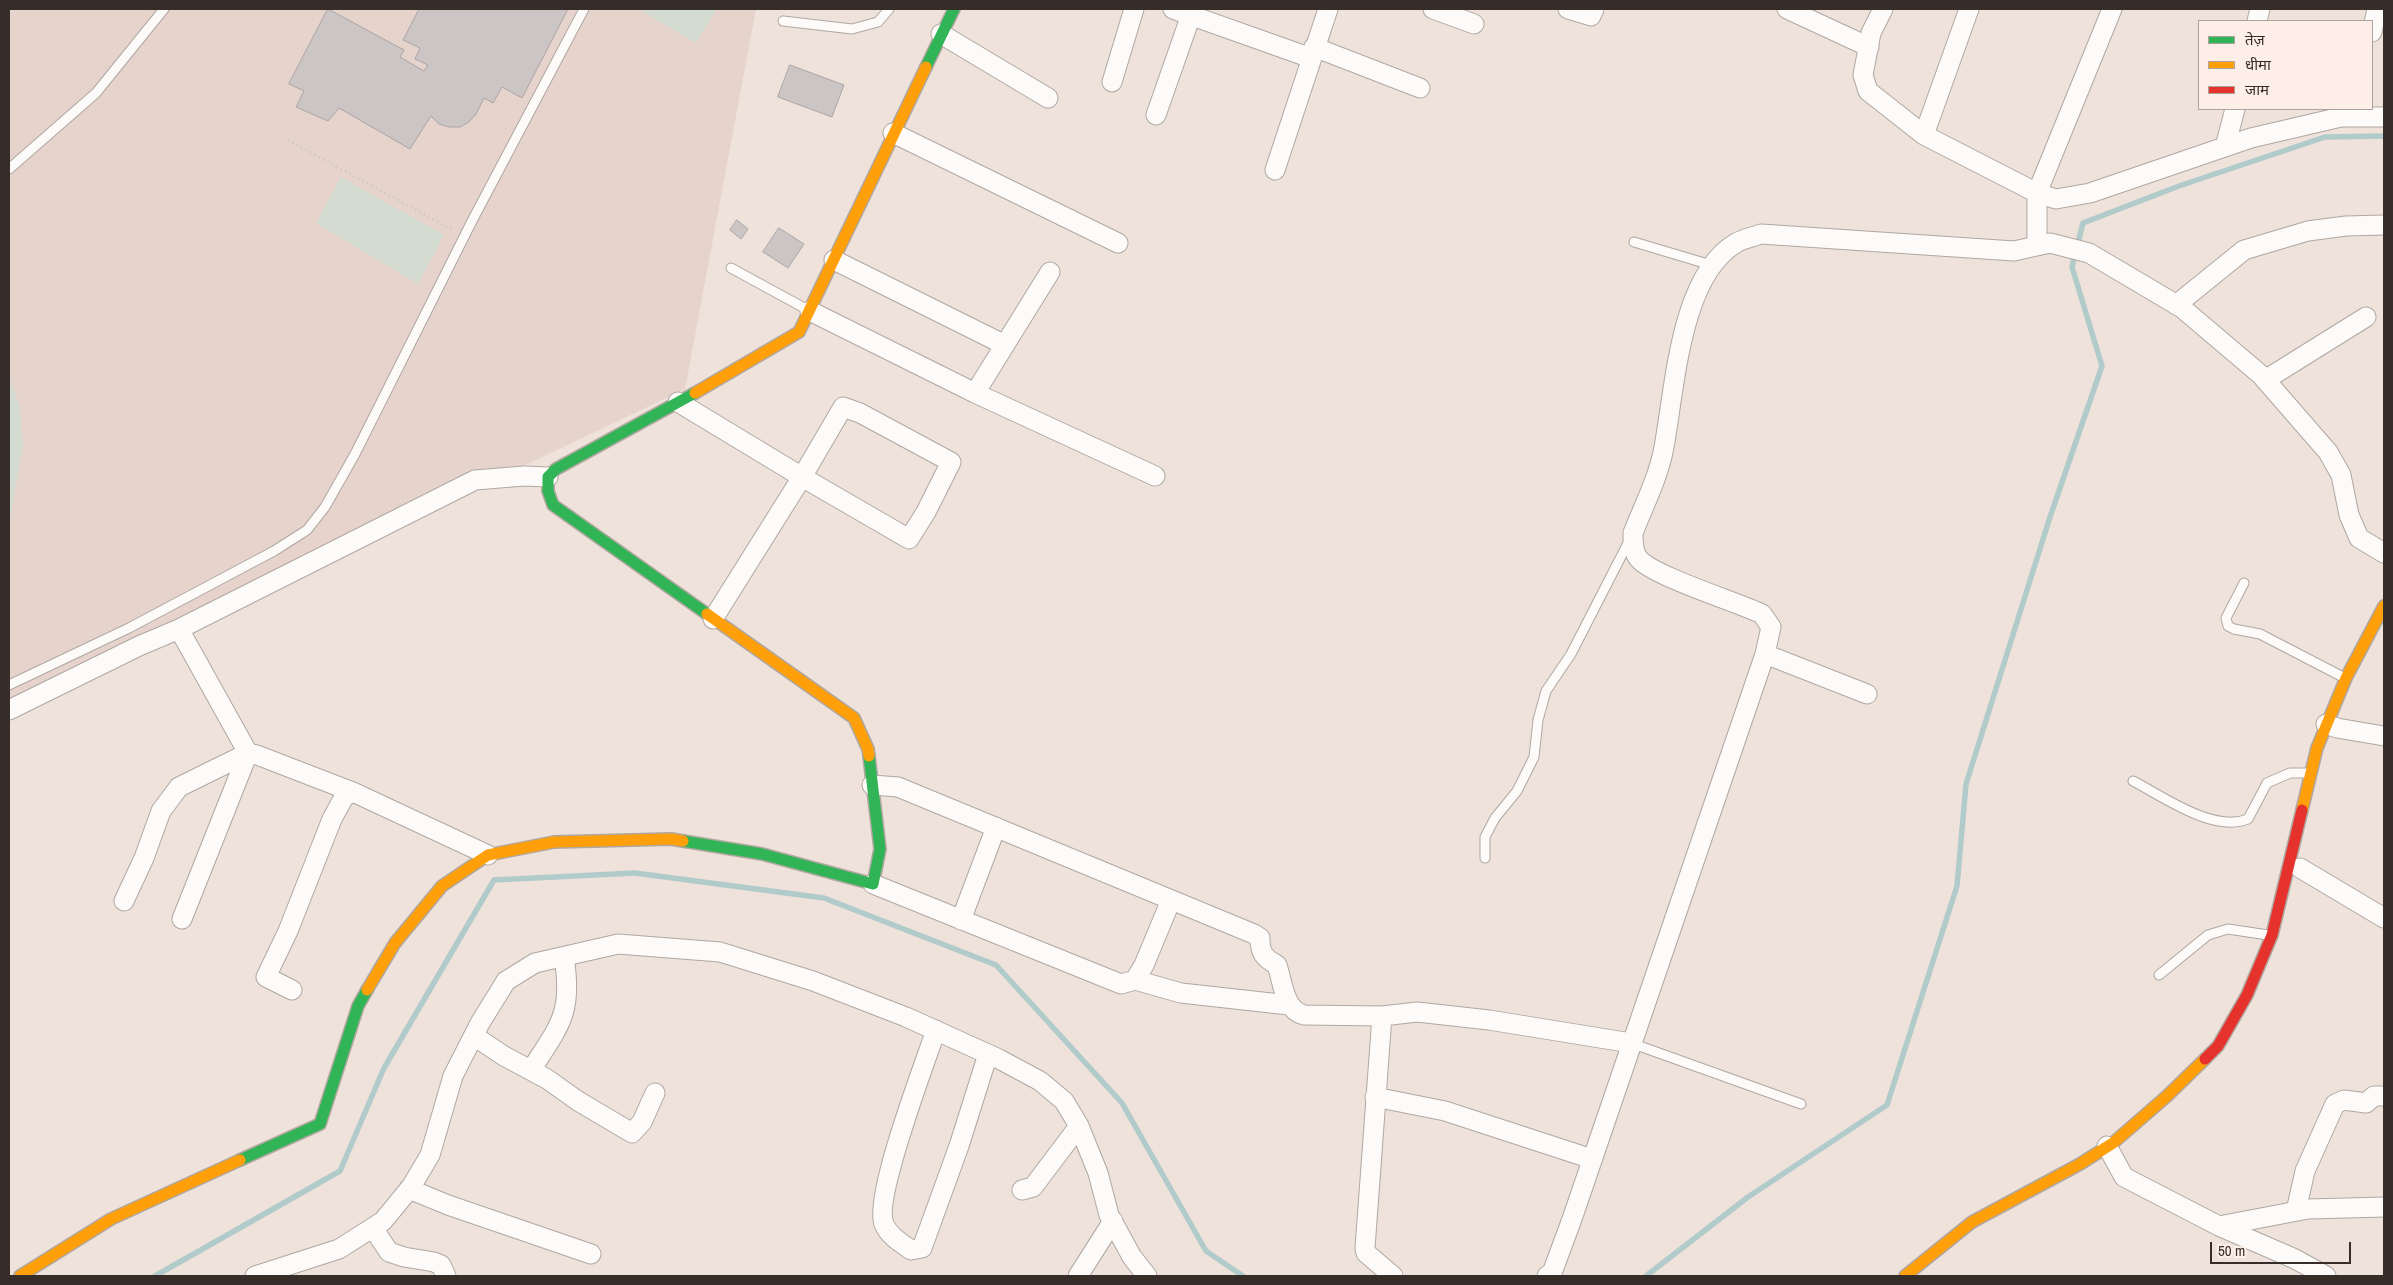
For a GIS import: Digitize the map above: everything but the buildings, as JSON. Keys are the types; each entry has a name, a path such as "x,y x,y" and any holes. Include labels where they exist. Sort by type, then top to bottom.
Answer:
{"street":[{"path":"873,884 880,849 868,749 854,718 553,505 548,491 548,478 556,468 678,402 800,332 893,133 954,9"},
{"path":"1112,82 1134,9"},
{"path":"1275,170 1328,9"},
{"path":"1433,9 1474,24"},
{"path":"1568,9 1591,16 1594,9"},
{"path":"1786,9 1869,47"},
{"path":"1883,9 1872,33 1863,75 1868,91 1924,135 2037,193 2056,199 2090,193 2251,138 2358,113 2384,116"},
{"path":"1924,135 1969,9"},
{"path":"2044,245 2037,193 2112,9"},
{"path":"2373,27 2377,9"},
{"path":"1156,115 1182,12 1420,88"},
{"path":"942,34 1048,98"},
{"path":"2225,147 2235,110"},
{"path":"893,133 1118,242"},
{"path":"2176,305 2244,250 2308,231 2384,224"},
{"path":"1547,1276 1552,1273 1592,1159 1765,654 1771,627 1762,614 1660,573 1638,559 1633,544 1633,533 1662,456 1670,404 1692,301 1711,266 1736,243 1761,234 2014,251 2044,245 2089,253 2182,308 2265,380 2328,452 2341,475 2349,515 2359,538 2384,553"},
{"path":"834,260 1005,345"},
{"path":"975,393 1050,272"},
{"path":"810,311 975,393 1155,476"},
{"path":"2265,380 2366,317"},
{"path":"678,402 802,477 909,539 926,512 951,462 860,413 843,407 802,477 714,620"},
{"path":"9,710 139,646 179,629 475,480 524,476 548,478"},
{"path":"2182,1098 2227,1053 2257,1000 2283,938 2332,726 2346,678 2384,606"},
{"path":"179,629 248,753"},
{"path":"1921,1276 1978,1232 2086,1174 2218,1046 2247,995 2272,935 2310,773 2332,726 2384,630"},
{"path":"1765,654 1867,694"},
{"path":"2332,726 2384,736"},
{"path":"182,919 248,753"},
{"path":"124,901 144,858 161,811 179,788 248,753 257,754 354,792 488,855"},
{"path":"872,786 898,787 1260,938 1260,950 1264,958 1278,965 1288,1005 1294,1013 1304,1015 1382,1016 1417,1012 1489,1020 1631,1043"},
{"path":"292,990 266,977 288,931 332,819 344,797 354,792"},
{"path":"961,920 996,827"},
{"path":"20,1276 111,1219 320,1124 358,1006 395,943 442,886 488,855 554,842 671,840 762,854 873,884 1111,982 1121,984 1135,980 1181,993 1288,1005"},
{"path":"2300,868 2384,918"},
{"path":"1135,980 1144,965 1171,900"},
{"path":"255,1276 339,1249 383,1221 409,1188 430,1155 453,1076 506,981 535,963 618,944 720,952 813,981 936,1030 1040,1081 1064,1101 1079,1126 1098,1172 1113,1221 1132,1257 1147,1276"},
{"path":"531,1070 559,1026 566,1006 568,981 564,956"},
{"path":"1382,1016 1365,1248 1366,1253 1393,1276"},
{"path":"936,1030 899,1137 882,1203 883,1223 890,1234 911,1250 922,1248 988,1054"},
{"path":"474,1036 632,1133 642,1122 654,1093"},
{"path":"2296,1210 2305,1171 2335,1104 2344,1100 2366,1102 2374,1096 2384,1096"},
{"path":"1375,1097 1445,1111 1592,1159"},
{"path":"1905,1276 1972,1222 2080,1164 2109,1152 2168,1111"},
{"path":"1022,1190 1033,1187 1079,1126"},
{"path":"2109,1152 2124,1177 2219,1226 2295,1259 2326,1276"},
{"path":"409,1188 448,1205 591,1254"},
{"path":"2219,1226 2296,1210 2384,1207"},
{"path":"1078,1276 1113,1221"},
{"path":"373,1228 389,1252 404,1257 434,1262 441,1265 446,1276"}],"lane":[{"path":"9,170 96,93 164,9"},
{"path":"9,685 129,628 274,551 307,530 325,508 354,454 464,236 584,9"},
{"path":"783,21 852,29 878,22 889,9"},
{"path":"1634,242 1711,266"},
{"path":"732,268 810,311"},
{"path":"1485,858 1485,837 1495,818 1517,791 1534,757 1538,720 1546,691 1571,654 1633,533"},
{"path":"2244,583 2226,618 2228,626 2234,630 2260,634 2346,678"},
{"path":"2133,781 2209,821 2240,822 2248,819 2267,782 2290,773 2310,773"},
{"path":"2159,975 2208,935 2228,929 2272,935"},
{"path":"1631,1043 1801,1104"}],"path":[{"path":"288,140 464,236"}],"shaded area":[{"path":"9,9 756,9 685,389 9,711"},
{"path":"638,9 717,9 696,43"},
{"path":"341,177 444,235 418,284 316,223"},
{"path":"9,376 20,408 23,445 9,525"}],"waterway":[{"path":"1646,1276 1748,1197 1887,1105 1957,886 1966,784 2050,517 2102,366 2072,267 2083,223 2179,186 2325,137 2384,136"},
{"path":"155,1276 340,1171 384,1068 494,880 635,873 824,898 996,965 1122,1103 1206,1251 1243,1276"}],"traffic: fast":[{"path":"926,67 954,9"},
{"path":"695,393 556,469 548,477 548,491 553,505 707,614"},
{"path":"683,841 762,854 873,884 880,849 869,756"},
{"path":"240,1160 320,1124 358,1006 367,990"}],"traffic: slow":[{"path":"695,393 799,332 926,67"},
{"path":"2302,810 2317,748 2346,678 2384,606"},
{"path":"707,614 854,718 868,749 869,756"},
{"path":"367,990 395,943 442,886 488,855 554,842 671,839 683,841"},
{"path":"1905,1276 1972,1222 2080,1164 2113,1143 2167,1096 2205,1059"},
{"path":"20,1276 111,1219 240,1160"}],"traffic: jam":[{"path":"2205,1059 2218,1046 2247,995 2272,935 2302,810"}]}
